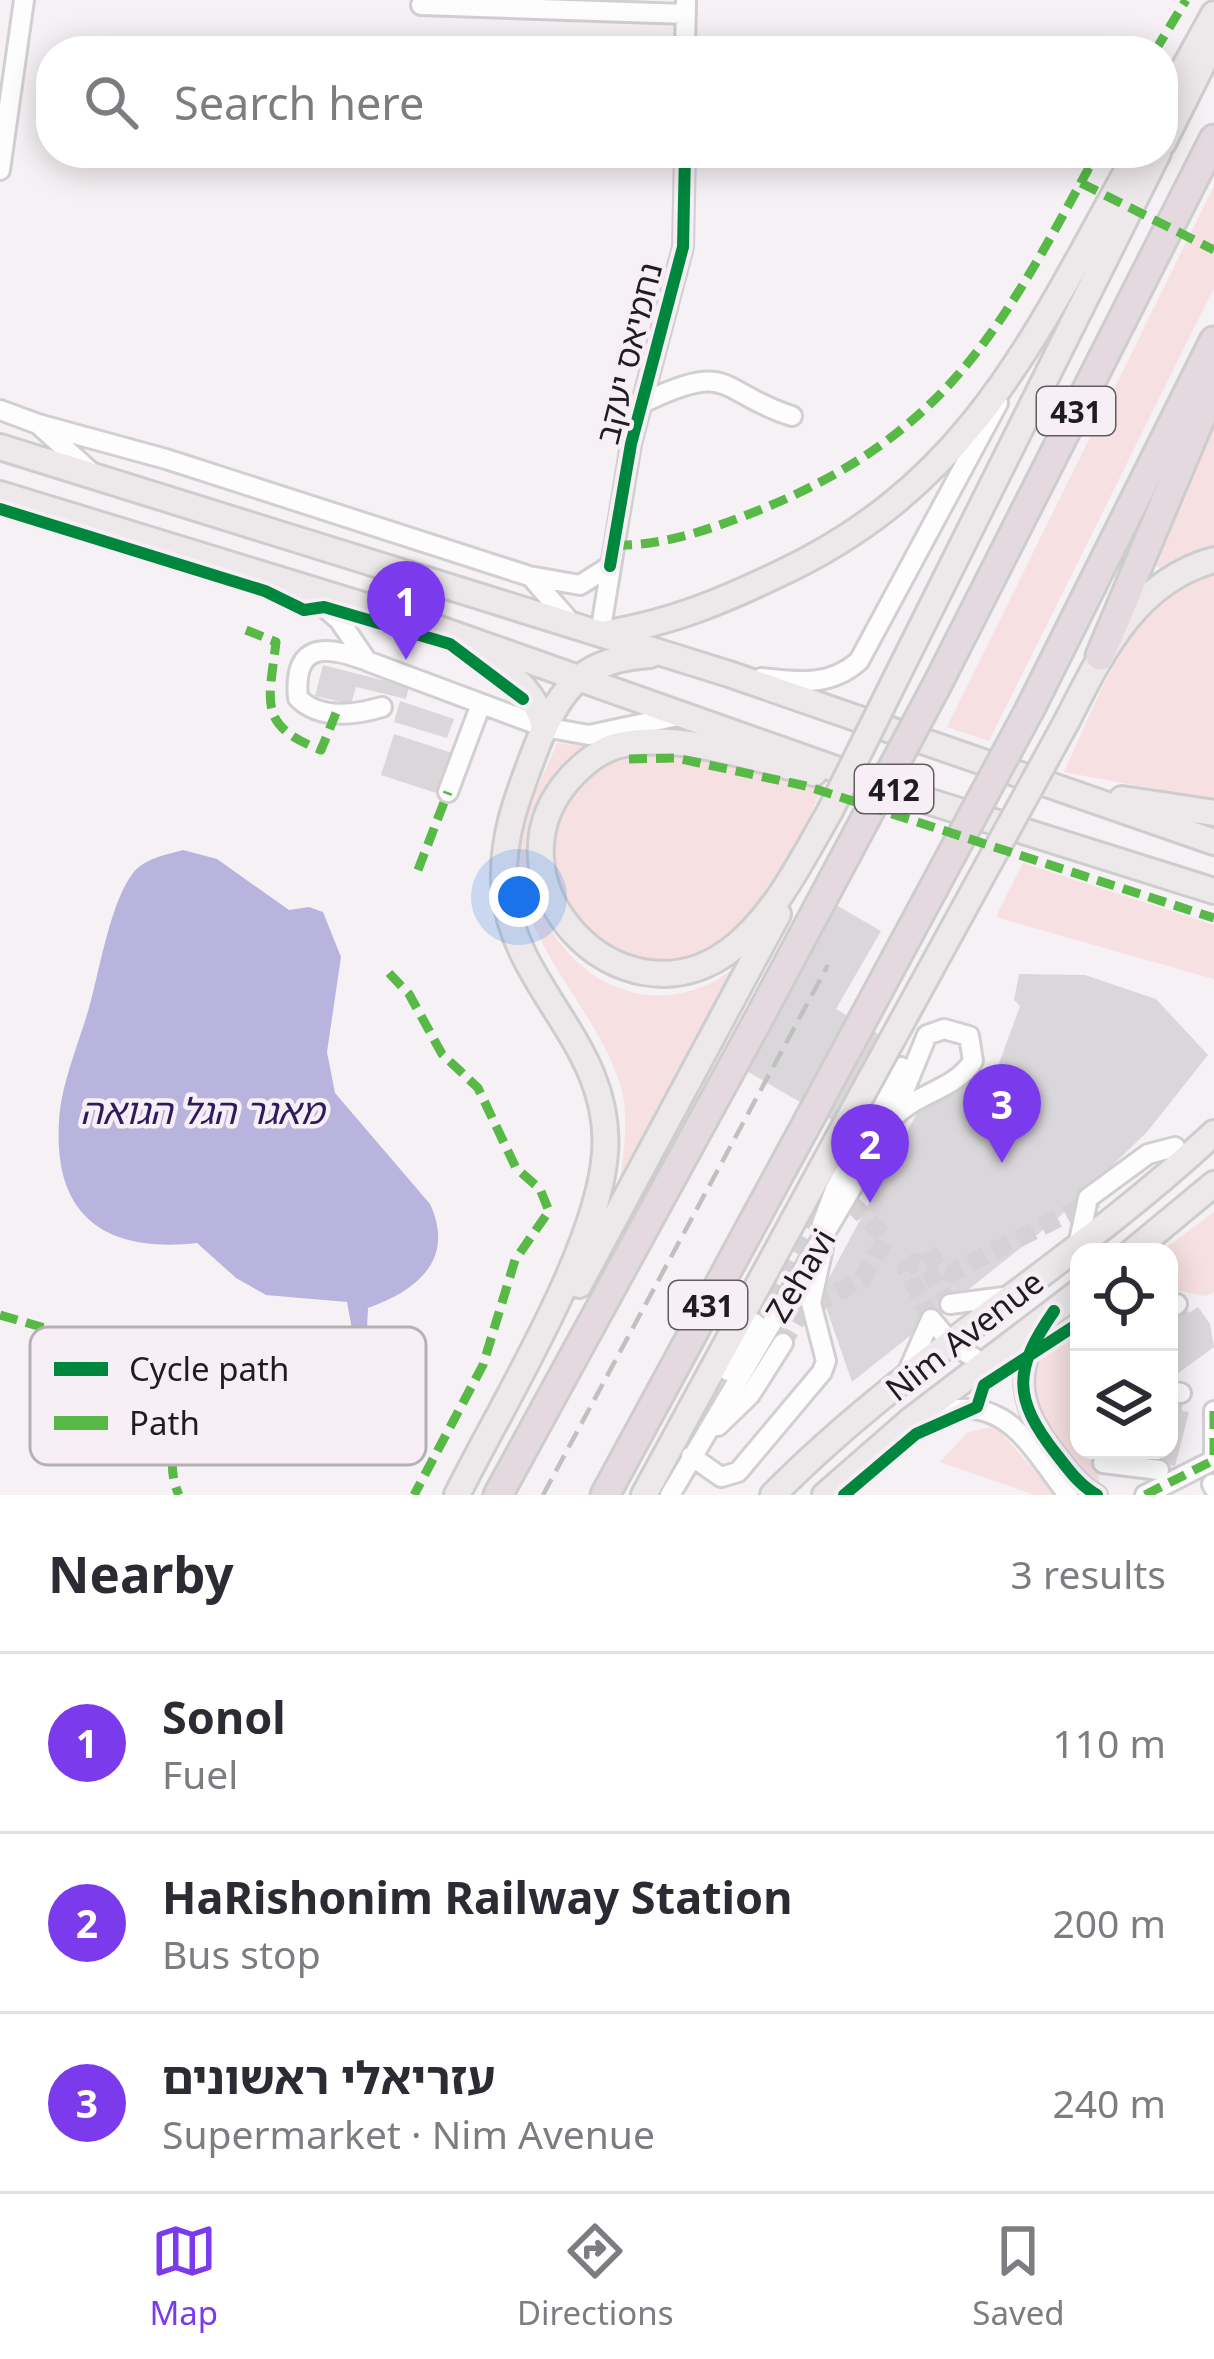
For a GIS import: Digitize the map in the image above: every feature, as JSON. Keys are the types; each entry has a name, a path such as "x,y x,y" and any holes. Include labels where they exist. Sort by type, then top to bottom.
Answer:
{"highway":[{"name":"431","path":"497,1495 938,683 1214,139"},
{"name":"431","path":"605,1495 1030,709 1214,341"},
{"path":"1100,656 1214,386"}],"main road":[{"path":"1178,79 1214,14"},
{"path":"1178,113 1214,41"},
{"path":"588,631 685,618 852,538 907,496 955,447 1042,319 1128,168"},
{"path":"457,1495 539,1357 731,1005 1150,168"},
{"name":"412","path":"0,447 729,674 1214,842"},
{"name":"412","path":"2,496 428,625 915,796 1214,891"},
{"path":"644,1495 1100,656 1156,586 1214,560"},
{"path":"428,625 518,679 536,701 544,727"},
{"path":"457,1495 574,1261 602,1179 602,1097 589,1063 520,945 505,897 510,820 544,727 578,677 604,661 666,655"},
{"path":"830,811 756,926 726,953 686,971 655,975 604,959 566,928 541,878 542,830 562,788 598,754 624,744 664,744 915,796"},
{"path":"1020,777 1214,813"},
{"path":"1144,867 1214,905"},
{"name":"Nim Avenue","path":"1082,1243 1214,1134"},
{"path":"1143,1243 1214,1184"},
{"name":"Nim Avenue","path":"773,1495 897,1385 1070,1252"},
{"name":"Nim Avenue","path":"825,1495 911,1420 1070,1299"}],"street":[{"path":"0,170 24,0"},
{"path":"421,5 686,7"},
{"name":"נחמיאס יעקב","path":"588,631 610,566 632,444 647,401 651,362 683,248 686,168"},
{"path":"729,674 807,683 847,672 860,662 1042,319"},
{"path":"647,401 677,387 720,380 746,390 762,406 791,416"},
{"path":"0,410 529,575 580,585 610,566"},
{"path":"38,424 96,476"},
{"path":"529,575 588,631"},
{"path":"301,587 339,620 367,661"},
{"path":"382,707 350,716 304,704 298,698 307,657 315,649 329,647 544,727 589,735 652,718 696,716"},
{"path":"448,792 481,704"},
{"path":"810,1259 835,1189 907,1055 927,1035 944,1029 969,1036 973,1061 957,1081 922,1093 893,1118"},
{"name":"Zehavi","path":"678,1489 692,1453 893,1118 927,1035"},
{"path":"1079,1243 1088,1198 1148,1154 1214,1134"},
{"path":"1106,1195 1175,1147"},
{"path":"783,1343 750,1395 692,1453 721,1477 738,1472 822,1372 826,1361 811,1303 826,1232"},
{"path":"960,1336 950,1304 994,1300 1021,1290"},
{"path":"1054,1311 1025,1361 1026,1408 1078,1482 1100,1495 1102,1459"},
{"path":"897,1385 925,1342 931,1319 960,1336 985,1365"},
{"path":"678,1489 697,1429 755,1323"},
{"path":"911,1420 958,1407 994,1412 1018,1431 1068,1495"},
{"path":"1145,1495 1214,1457 1214,1412"},
{"path":"1114,1459 1159,1470"}],"shaded area":[{"path":"1214,186 1214,288 989,741 947,727"},
{"path":"1214,416 1214,549 1163,570 1152,564"},
{"path":"1214,574 1214,800 1064,772 1104,684 1138,629 1185,587"},
{"path":"557,743 583,746 544,796 530,849 537,900 561,944 597,977 642,994 691,991 741,962 620,1181 625,1118 619,1081 544,945 522,888 523,827"},
{"path":"632,753 684,755 824,785 783,872 756,913 721,945 674,963 629,958 592,935 565,900 552,859 556,817 582,780"},
{"path":"1023,863 1214,925 1214,979 996,917"},
{"path":"1214,1212 1214,1292 1206,1296 1178,1291 1178,1243 1172,1243"},
{"path":"1070,1321 1070,1458 1039,1409 1034,1392 1037,1360"},
{"path":"991,1427 1057,1495 1035,1495 940,1462 967,1433"},
{"path":"1071,1459 1097,1459 1099,1482 1092,1483"}],"water":[{"name":"מאגר הגל הגואה","path":"183,850 217,859 289,910 309,907 323,912 341,957 327,1052 335,1093 430,1204 437,1224 438,1241 427,1271 402,1292 368,1308 367,1327 352,1327 347,1302 266,1295 236,1278 197,1243 165,1245 112,1234 76,1205 65,1182 59,1121 67,1077 125,885 138,868"}],"building":[{"path":"323,665 409,687 406,699 356,687 351,704 315,696"},
{"path":"400,701 454,719 447,738 394,722"},
{"path":"394,734 452,753 439,794 381,775"},
{"path":"829,901 881,931 836,1009 897,1045 849,1130 736,1065"},
{"path":"1019,974 1085,975 1156,999 1208,1055 1147,1132 1057,1219 852,1382 821,1293 917,1113 997,1069 1020,1006 1014,1000"},
{"path":"1198,1307 1210,1324 1214,1347 1178,1373 1178,1351 1178,1312"},
{"path":"1178,1400 1183,1401 1182,1411 1189,1412 1178,1454"},
{"path":"1150,1459 1177,1459 1175,1466"}],"tunnel":[{"path":"928,1251 937,1266 951,1273 1096,1199"},
{"path":"755,1323 822,1207 852,1204 886,1238 862,1280 802,1311 783,1343"},
{"path":"931,1319 906,1269 915,1262 929,1271 950,1304"}],"railway":[{"path":"543,1495 828,965"}],"marked path":[{"path":"1164,36 1186,0"},
{"path":"614,545 669,540 757,511 823,481 878,447 925,409 999,322 1089,168"},
{"path":"1081,183 1214,250"},
{"path":"246,630 276,642 270,696 277,721 286,731 321,750 336,713"},
{"path":"629,759 676,758 806,786 1214,918"},
{"path":"418,870 448,792"},
{"path":"389,973 409,994 442,1054 478,1088 516,1168 540,1189 549,1211 515,1260 483,1365 414,1495"},
{"path":"0,1315 41,1327"},
{"path":"1214,1411 1214,1455"},
{"path":"1145,1495 1214,1460"},
{"path":"172,1465 179,1495"}],"cycle path":[{"path":"610,566 631,444 683,247 685,168"},
{"path":"0,509 265,591 304,610 324,607 450,644 523,699"},
{"path":"1054,1311 1025,1367 1025,1400 1057,1455 1097,1495"},
{"path":"844,1495 916,1434 977,1407 984,1385 1070,1329"}],"place":[{"name":"Sonol","path":"406,660"},
{"name":"עזריאלי ראשונים","path":"1002,1163"},
{"name":"HaRishonim Railway Station","path":"870,1203"}]}
